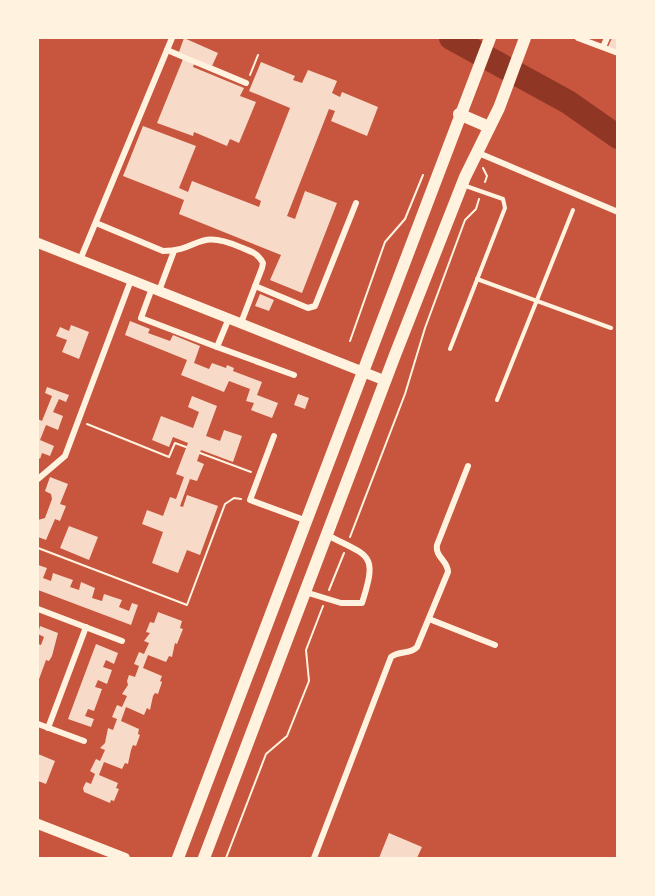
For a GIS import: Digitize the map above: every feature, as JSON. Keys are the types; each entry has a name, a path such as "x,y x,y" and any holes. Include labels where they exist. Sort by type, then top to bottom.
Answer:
{"main road":[{"path":"178,858 257,645 365,372 459,114 490,38"},
{"path":"204,858 462,185 499,108 525,38"},
{"path":"459,114 489,127"}],"street":[{"path":"80,260 172,38"},
{"path":"578,38 618,52"},
{"path":"603,47 607,38"},
{"path":"167,50 246,83"},
{"path":"476,152 618,212"},
{"path":"255,286 308,308 315,306 356,203"},
{"path":"96,223 163,251 174,251 204,239 217,238 255,253 263,263 241,323"},
{"path":"38,243 386,381"},
{"path":"174,251 141,318 294,375"},
{"path":"38,479 65,456 131,280"},
{"path":"217,347 229,318"},
{"path":"274,436 250,500 307,521"},
{"path":"314,858 391,657 397,652 415,650 429,619 448,569 437,553 437,544 468,466"},
{"path":"305,592 341,603 362,603 372,572 369,561 327,535"},
{"path":"38,610 122,641"},
{"path":"429,619 495,645"},
{"path":"48,728 86,627"},
{"path":"38,724 84,741"},
{"path":"38,824 125,858"}],"lane":[{"path":"450,349 505,208 503,199 462,185"},
{"path":"497,400 573,210"},
{"path":"477,279 611,328"}],"path":[{"path":"246,83 258,55"},
{"path":"226,858 266,754 287,736 309,681 306,650 405,394 425,328 465,220 476,209 482,192 487,176 476,152"},
{"path":"350,341 385,242 405,219 426,167"},
{"path":"79,421 169,456 175,443 186,447"},
{"path":"200,453 259,476"},
{"path":"38,548 187,605 225,504 234,498 250,500"}],"building":[{"path":"184,38 218,53 212,66 179,52"},
{"path":"612,38 618,39 618,50 608,47"},
{"path":"183,59 194,64 193,67 244,88 240,96 256,102 239,143 230,139 227,146 194,132 193,136 157,123"},
{"path":"261,62 295,76 293,80 302,83 308,70 337,81 332,93 340,97 342,92 378,107 367,136 331,121 335,111 329,109 287,216 295,219 305,191 337,203 302,293 270,280 281,255 179,214 184,200 123,176 143,126 196,146 179,188 188,192 192,181 259,207 261,201 255,198 290,108 249,91"},
{"path":"260,294 274,300 269,311 255,306"},
{"path":"130,321 150,329 148,333 170,341 173,335 200,346 194,363 209,369 212,363 226,368 227,365 234,368 233,371 262,382 257,395 278,403 272,418 251,410 254,403 246,401 250,389 229,381 224,392 181,375 187,360 125,335"},
{"path":"71,325 89,332 79,359 62,352 67,340 56,336 60,327 69,331"},
{"path":"47,387 69,395 66,402 59,399 53,412 63,416 58,430 46,425 40,440 54,446 50,456 42,453 40,459 38,457 38,419 42,421 52,396 45,393"},
{"path":"298,394 309,398 305,409 294,405"},
{"path":"192,396 217,406 206,436 220,441 224,430 242,436 233,462 201,450 197,461 204,464 197,481 190,479 180,506 183,507 187,495 218,506 200,555 187,550 178,573 152,563 163,532 142,524 147,510 163,516 170,497 176,499 184,477 176,474 188,443 173,437 169,447 152,440 161,416 193,428 199,412 188,407"},
{"path":"50,477 68,484 60,504 66,506 60,521 55,519 46,540 38,537 38,520 45,518 52,499 51,494 45,491"},
{"path":"69,526 98,537 89,560 60,548"},
{"path":"38,565 47,568 43,578 51,581 53,573 73,580 70,587 79,590 81,582 95,588 92,598 102,601 104,594 122,600 119,607 129,611 132,603 138,605 131,625 38,590"},
{"path":"158,612 182,621 180,628 183,629 177,644 175,643 172,657 169,656 166,662 148,655 143,668 162,676 158,694 155,693 153,696 150,710 147,708 144,715 126,707 121,721 139,729 138,734 140,735 136,746 133,745 128,764 125,763 122,769 104,762 99,775 118,783 116,788 119,789 114,801 111,800 110,803 84,792 83,788 86,782 91,784 95,774 90,771 96,759 100,761 105,750 100,748 105,743 108,728 113,730 117,719 112,717 117,705 122,707 127,696 122,694 128,685 129,675 135,677 139,666 134,664 139,652 144,654 149,643 144,641 150,633 146,632 150,622 154,623"},
{"path":"40,626 58,633 52,656 49,661 46,660 38,682 38,644 41,645 44,637 38,634"},
{"path":"96,644 118,653 114,664 106,660 103,667 112,670 107,684 98,680 95,687 102,689 94,711 88,709 85,716 94,719 91,727 68,719"},
{"path":"38,754 55,761 46,784 38,781"},
{"path":"389,833 422,847 417,858 379,858"}],"waterway":[{"path":"451,38 568,102 618,137"}]}
